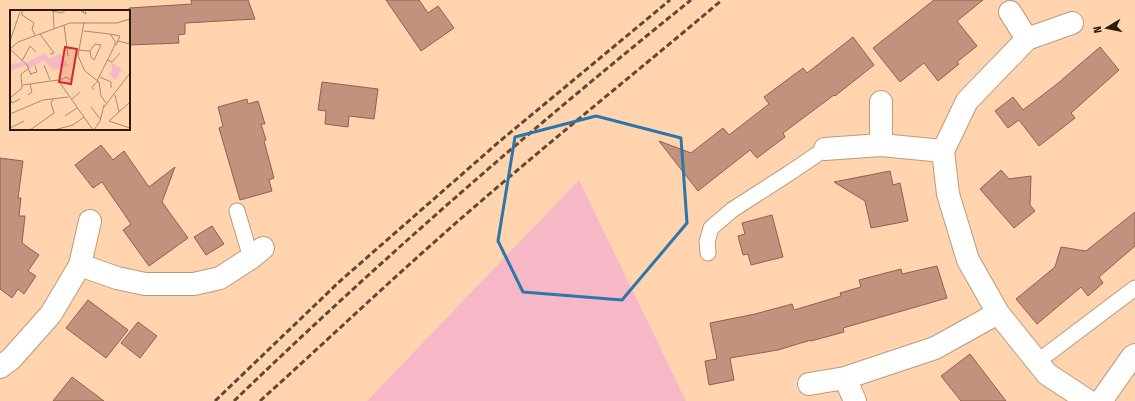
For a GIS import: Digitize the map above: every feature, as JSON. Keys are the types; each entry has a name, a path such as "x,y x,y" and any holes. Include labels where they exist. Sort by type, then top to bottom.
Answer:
{"street":[{"path":"1010,12 1027,39"},
{"path":"1072,23 1027,39 967,101 943,151 948,194 968,260 998,313 1047,374 1088,401"},
{"path":"881,102 881,145"},
{"path":"825,149 881,145 943,151"},
{"path":"0,367 11,359 51,314 80,265 90,222"},
{"path":"80,265 117,278 145,284 194,284 220,278 257,253"},
{"path":"809,384 845,378 935,348 998,313"},
{"path":"1101,401 1132,357 1135,355"},
{"path":"845,378 855,401"}],"lane":[{"path":"708,253 707,242 711,228 732,210 825,149"},
{"path":"237,211 257,253"},
{"path":"1037,362 1135,288"}],"highlighted area":[{"path":"596,116 681,138 687,223 622,300 523,292 498,241 515,137"}],"shaded area":[{"path":"579,180 686,401 367,401"}],"building":[{"path":"191,0 248,0 255,19 185,23 185,34 178,35 179,43 130,45 129,8 192,4"},
{"path":"386,0 419,0 428,13 438,6 454,28 421,51"},
{"path":"934,0 983,0 957,21 977,46 957,62 959,64 938,81 924,63 900,82 873,48"},
{"path":"853,37 874,65 835,96 834,95 783,133 785,137 757,158 750,150 698,191 659,141 691,153 723,128 729,135 769,104 764,97 803,68 807,73"},
{"path":"1100,47 1119,70 1071,113 1075,118 1039,146 1019,120 1008,128 995,111 1013,97 1023,110 1057,84"},
{"path":"322,82 378,89 374,119 349,116 348,127 325,124 326,111 318,110"},
{"path":"247,99 248,104 258,101 265,124 261,124 266,140 264,141 274,178 269,180 272,191 240,200 219,128 223,126 218,107"},
{"path":"101,145 113,160 124,151 149,187 175,167 162,202 188,238 149,266 123,230 131,224 102,182 93,188 75,165"},
{"path":"0,158 23,161 18,198 21,198 19,216 25,216 22,243 39,255 28,271 36,276 24,294 18,289 12,298 0,289"},
{"path":"1001,170 1009,179 1031,176 1030,205 1035,211 1014,228 980,189"},
{"path":"890,171 893,185 900,183 908,221 871,228 865,201 834,182"},
{"path":"1135,212 1135,246 1099,277 1103,283 1088,296 1081,287 1037,324 1016,299 1055,267 1061,247 1086,251"},
{"path":"772,215 783,257 751,265 748,254 743,255 738,236 745,234 742,223"},
{"path":"212,226 224,244 206,255 194,237"},
{"path":"937,266 947,298 843,328 844,332 778,350 730,358 734,380 709,385 705,361 717,359 710,323 755,314 792,304 794,310 841,296 840,293 861,287 859,280 901,269 902,274"},
{"path":"88,300 128,330 106,358 66,328"},
{"path":"138,322 157,336 140,358 121,343"},
{"path":"970,354 1006,401 961,401 941,376"},
{"path":"72,377 104,401 53,401"}],"railway":[{"path":"215,401 339,282 500,141 670,0"},
{"path":"234,401 289,348 458,195 573,96 691,0"},
{"path":"260,401 445,232 722,0"}]}
